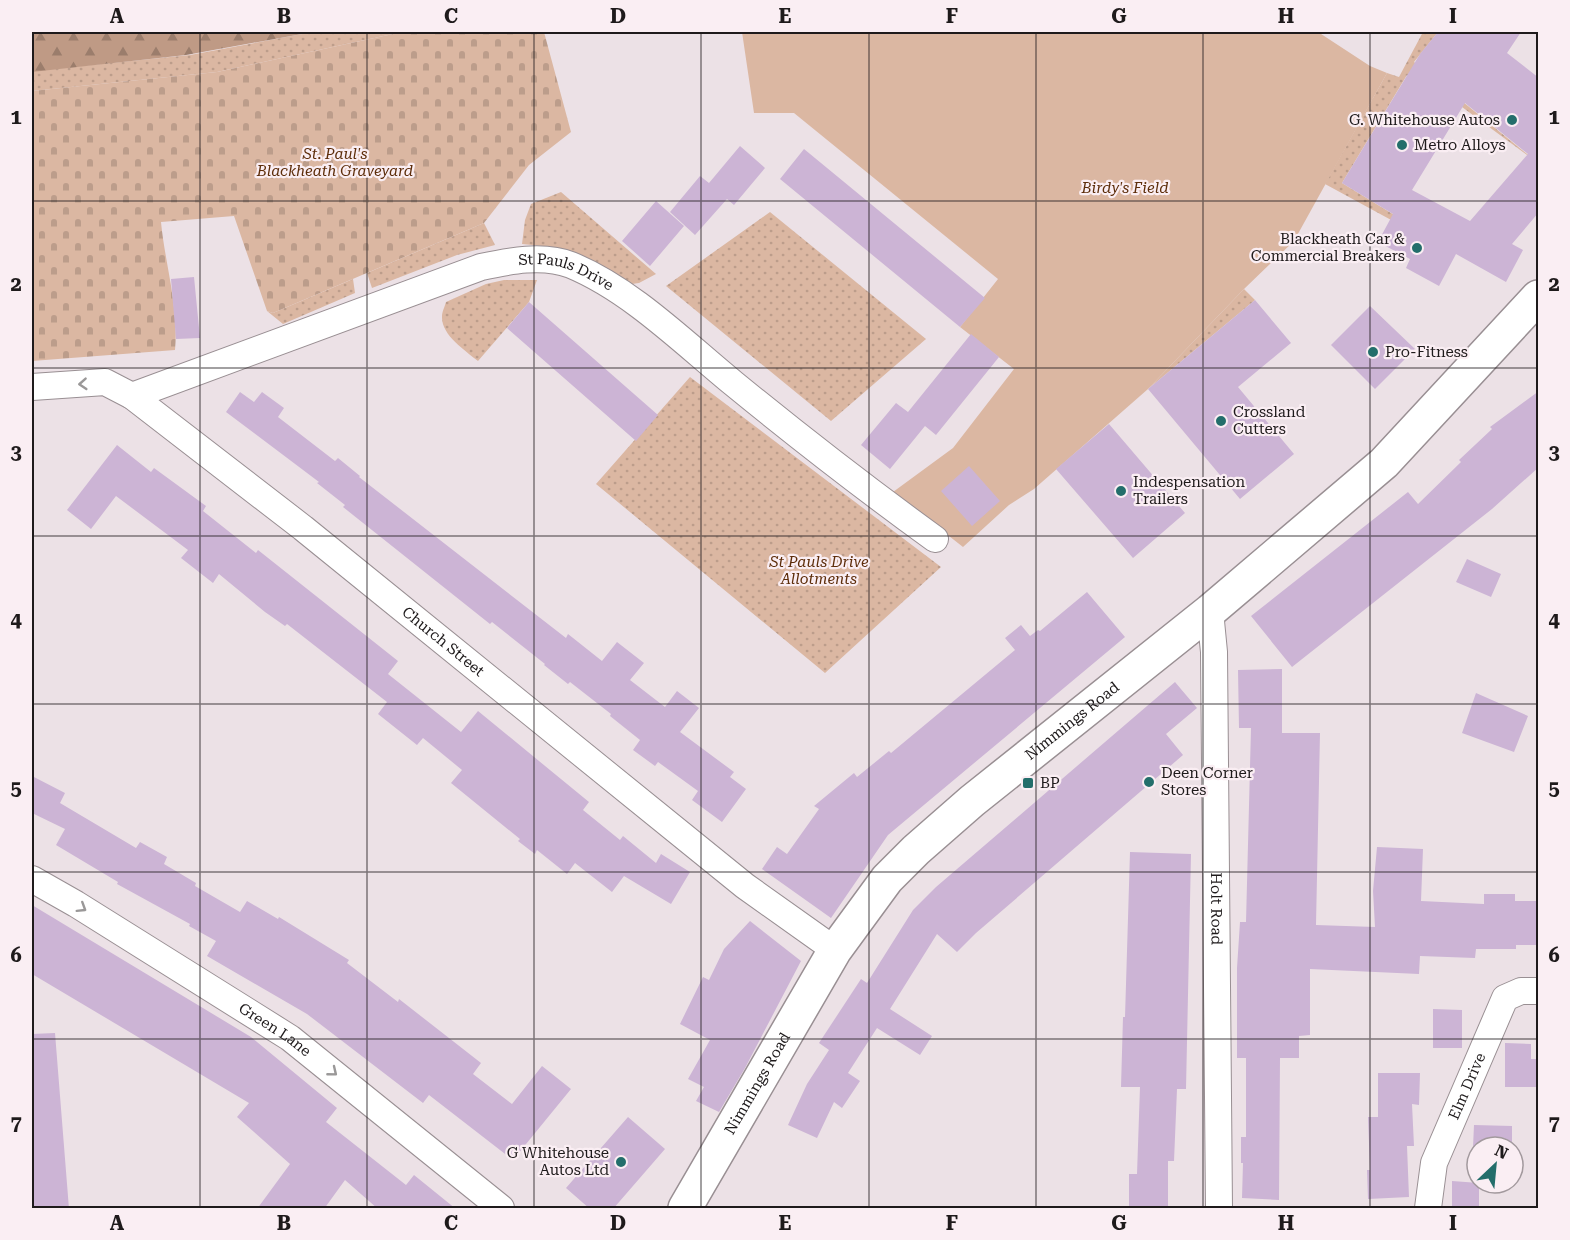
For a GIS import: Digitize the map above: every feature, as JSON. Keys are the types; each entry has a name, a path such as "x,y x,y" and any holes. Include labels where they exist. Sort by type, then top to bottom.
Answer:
{"main road":[{"name":"Nimmings Road","path":"685,1209 836,950 887,879 972,801 1210,611 1384,463 1539,297"}],"street":[{"name":"St Pauls Drive","path":"132,396 481,267 510,260 541,260 569,264 616,288 819,453 935,539"},
{"name":"Church Street","path":"32,387 105,382 132,396 303,528 745,886 836,950"},
{"name":"Holt Road","path":"1210,611 1214,652 1219,1209"},
{"name":"Green Lane","path":"32,879 76,904 290,1038 501,1209"},
{"name":"Elm Drive","path":"1428,1209 1434,1163 1505,998 1521,991 1539,991"}],"green space":[{"path":"32,32 313,32 186,55 32,72"},
{"path":"313,32 402,32 217,72 32,91 32,71 190,55"},
{"name":"St. Paul's Blackheath Graveyard","path":"402,32 544,32 571,132 529,165 484,223 273,313 267,311 234,216 161,222 175,318 175,350 32,361 32,91 217,72"},
{"name":"Birdy's Field","path":"742,32 1318,32 1370,66 1387,73 1294,241 1244,289 1148,389 1034,489 1009,505 963,547 893,492 953,448 1014,369 960,327 998,279 794,113 754,113"},
{"path":"1423,32 1438,32 1414,62 1538,163 1462,107 1407,75 1342,183 1396,216 1393,221 1325,184 1387,73 1399,77"},
{"path":"561,192 656,274 632,284 576,254 552,247 522,244 525,220 531,204"},
{"path":"770,212 926,339 831,421 666,286"},
{"path":"484,223 495,245 457,255 372,288 367,273"},
{"path":"353,279 355,293 283,324 267,311 273,313"},
{"path":"504,280 537,280 529,302 478,361 445,330 443,311 446,302 486,284"},
{"path":"1244,289 1255,300 1148,389"},
{"name":"St Pauls Drive Allotments","path":"690,377 941,567 825,673 596,484"}],"building":[{"path":"1438,32 1521,32 1507,53 1539,78 1539,212 1512,244 1523,250 1506,282 1456,254 1439,286 1406,268 1410,259 1378,242 1393,214 1342,183 1420,54","holes":["1465,103 1528,154 1470,221 1412,190"]},
{"path":"740,146 765,168 734,205 727,199 695,235 670,212 700,176 709,183"},
{"path":"804,149 985,298 960,327 780,179"},
{"path":"656,201 684,226 650,266 622,241"},
{"path":"194,277 200,338 176,339 171,279"},
{"name":"Crossland Cutters","path":"1255,300 1291,343 1238,387 1294,454 1240,499 1148,389"},
{"path":"529,302 658,415 636,441 507,328"},
{"path":"1370,306 1415,349 1375,389 1331,345"},
{"path":"971,334 999,357 936,435 925,426 890,469 861,445 896,403 908,412"},
{"path":"1539,391 1539,467 1492,509 1292,667 1251,616 1408,492 1418,504 1492,429 1490,427"},
{"path":"240,392 254,402 262,392 284,408 278,417 335,461 338,458 359,477 566,638 568,634 602,661 617,642 644,663 630,680 665,707 677,691 699,708 680,732 734,772 730,777 746,789 722,822 692,800 698,791 658,762 655,766 633,750 640,740 610,716 611,714 570,682 568,684 492,622 490,624 343,507 345,505 317,483 319,482 226,412"},
{"name":"Indespensation Trailers","path":"1109,424 1185,513 1133,558 1056,469"},
{"path":"117,445 151,472 154,468 206,506 203,511 256,553 258,550 398,661 388,674 461,732 478,711 589,802 583,810 620,840 623,836 656,863 661,854 690,872 671,904 624,876 612,892 575,863 567,874 537,850 535,854 451,783 462,770 423,738 417,745 378,714 387,702 287,624 285,626 265,612 219,574 213,583 181,558 188,550 116,496 91,529 67,510"},
{"path":"969,466 1000,501 972,526 941,491"},
{"path":"1467,559 1501,574 1491,597 1456,582"},
{"path":"1087,592 1125,637 888,835 831,918 762,869 777,847 787,854 819,809 814,806 854,773 857,777 889,751 891,753 1015,650 1005,638 1021,625 1030,636 1040,631"},
{"path":"1282,669 1282,733 1320,733 1316,925 1375,927 1373,891 1377,847 1423,849 1421,901 1484,904 1484,894 1515,894 1515,901 1539,901 1539,945 1516,945 1516,949 1476,949 1475,958 1420,956 1419,974 1310,969 1310,1035 1299,1036 1299,1058 1280,1058 1279,1200 1242,1198 1241,1137 1246,1137 1246,1058 1237,1058 1237,968 1240,922 1246,922 1251,728 1239,728 1238,670"},
{"path":"1175,682 1197,708 1166,734 1183,755 976,933 957,952 937,934 890,1009 932,1036 920,1055 877,1028 848,1073 860,1081 842,1108 834,1102 817,1138 788,1125 807,1084 829,1050 819,1043 861,979 867,983 913,910 936,887"},
{"path":"1476,693 1528,716 1514,752 1462,733"},
{"path":"32,776 65,793 60,803 136,848 140,842 167,857 164,864 196,883 195,886 240,912 247,901 278,919 279,917 349,960 347,963 398,1002 399,999 481,1063 473,1074 512,1104 542,1066 571,1089 513,1160 429,1095 423,1103 307,1014 207,956 216,941 117,884 118,882 56,845 65,829 32,813"},
{"path":"1130,852 1191,854 1186,1089 1177,1089 1174,1161 1168,1161 1168,1209 1129,1209 1129,1174 1137,1174 1140,1087 1121,1087"},
{"path":"32,905 251,1037 337,1108 326,1122 406,1185 414,1175 456,1209 378,1209 345,1180 324,1209 257,1209 290,1164 237,1117 249,1103 32,974"},
{"path":"750,921 801,961 745,1068 719,1112 696,1101 704,1087 688,1079 710,1040 680,1024 703,977 709,980 724,949"},
{"path":"1433,1009 1462,1010 1462,1048 1433,1048"},
{"path":"55,1033 69,1209 32,1209 32,1034"},
{"path":"1505,1043 1531,1044 1531,1059 1539,1059 1539,1087 1505,1087"},
{"path":"1378,1073 1420,1073 1419,1105 1412,1104 1414,1146 1407,1146 1409,1197 1368,1199 1367,1170 1370,1170 1368,1117 1378,1117"},
{"path":"628,1117 665,1149 613,1209 590,1209 566,1188"},
{"path":"1474,1125 1512,1126 1512,1135 1474,1135"},
{"path":"1452,1181 1465,1182 1465,1195 1479,1195 1479,1209 1452,1209"}],"place":[{"name":"G. Whitehouse Autos","path":"1512,120"},
{"name":"Metro Alloys","path":"1402,145"},
{"name":"Blackheath Car & Commercial Breakers","path":"1417,248"},
{"name":"Pro-Fitness","path":"1373,352"},
{"name":"Crossland Cutters","path":"1221,421"},
{"name":"Indespensation Trailers","path":"1121,491"},
{"name":"Deen Corner Stores","path":"1149,782"},
{"name":"BP","path":"1028,783"},
{"name":"G Whitehouse Autos Ltd","path":"621,1162"}]}
